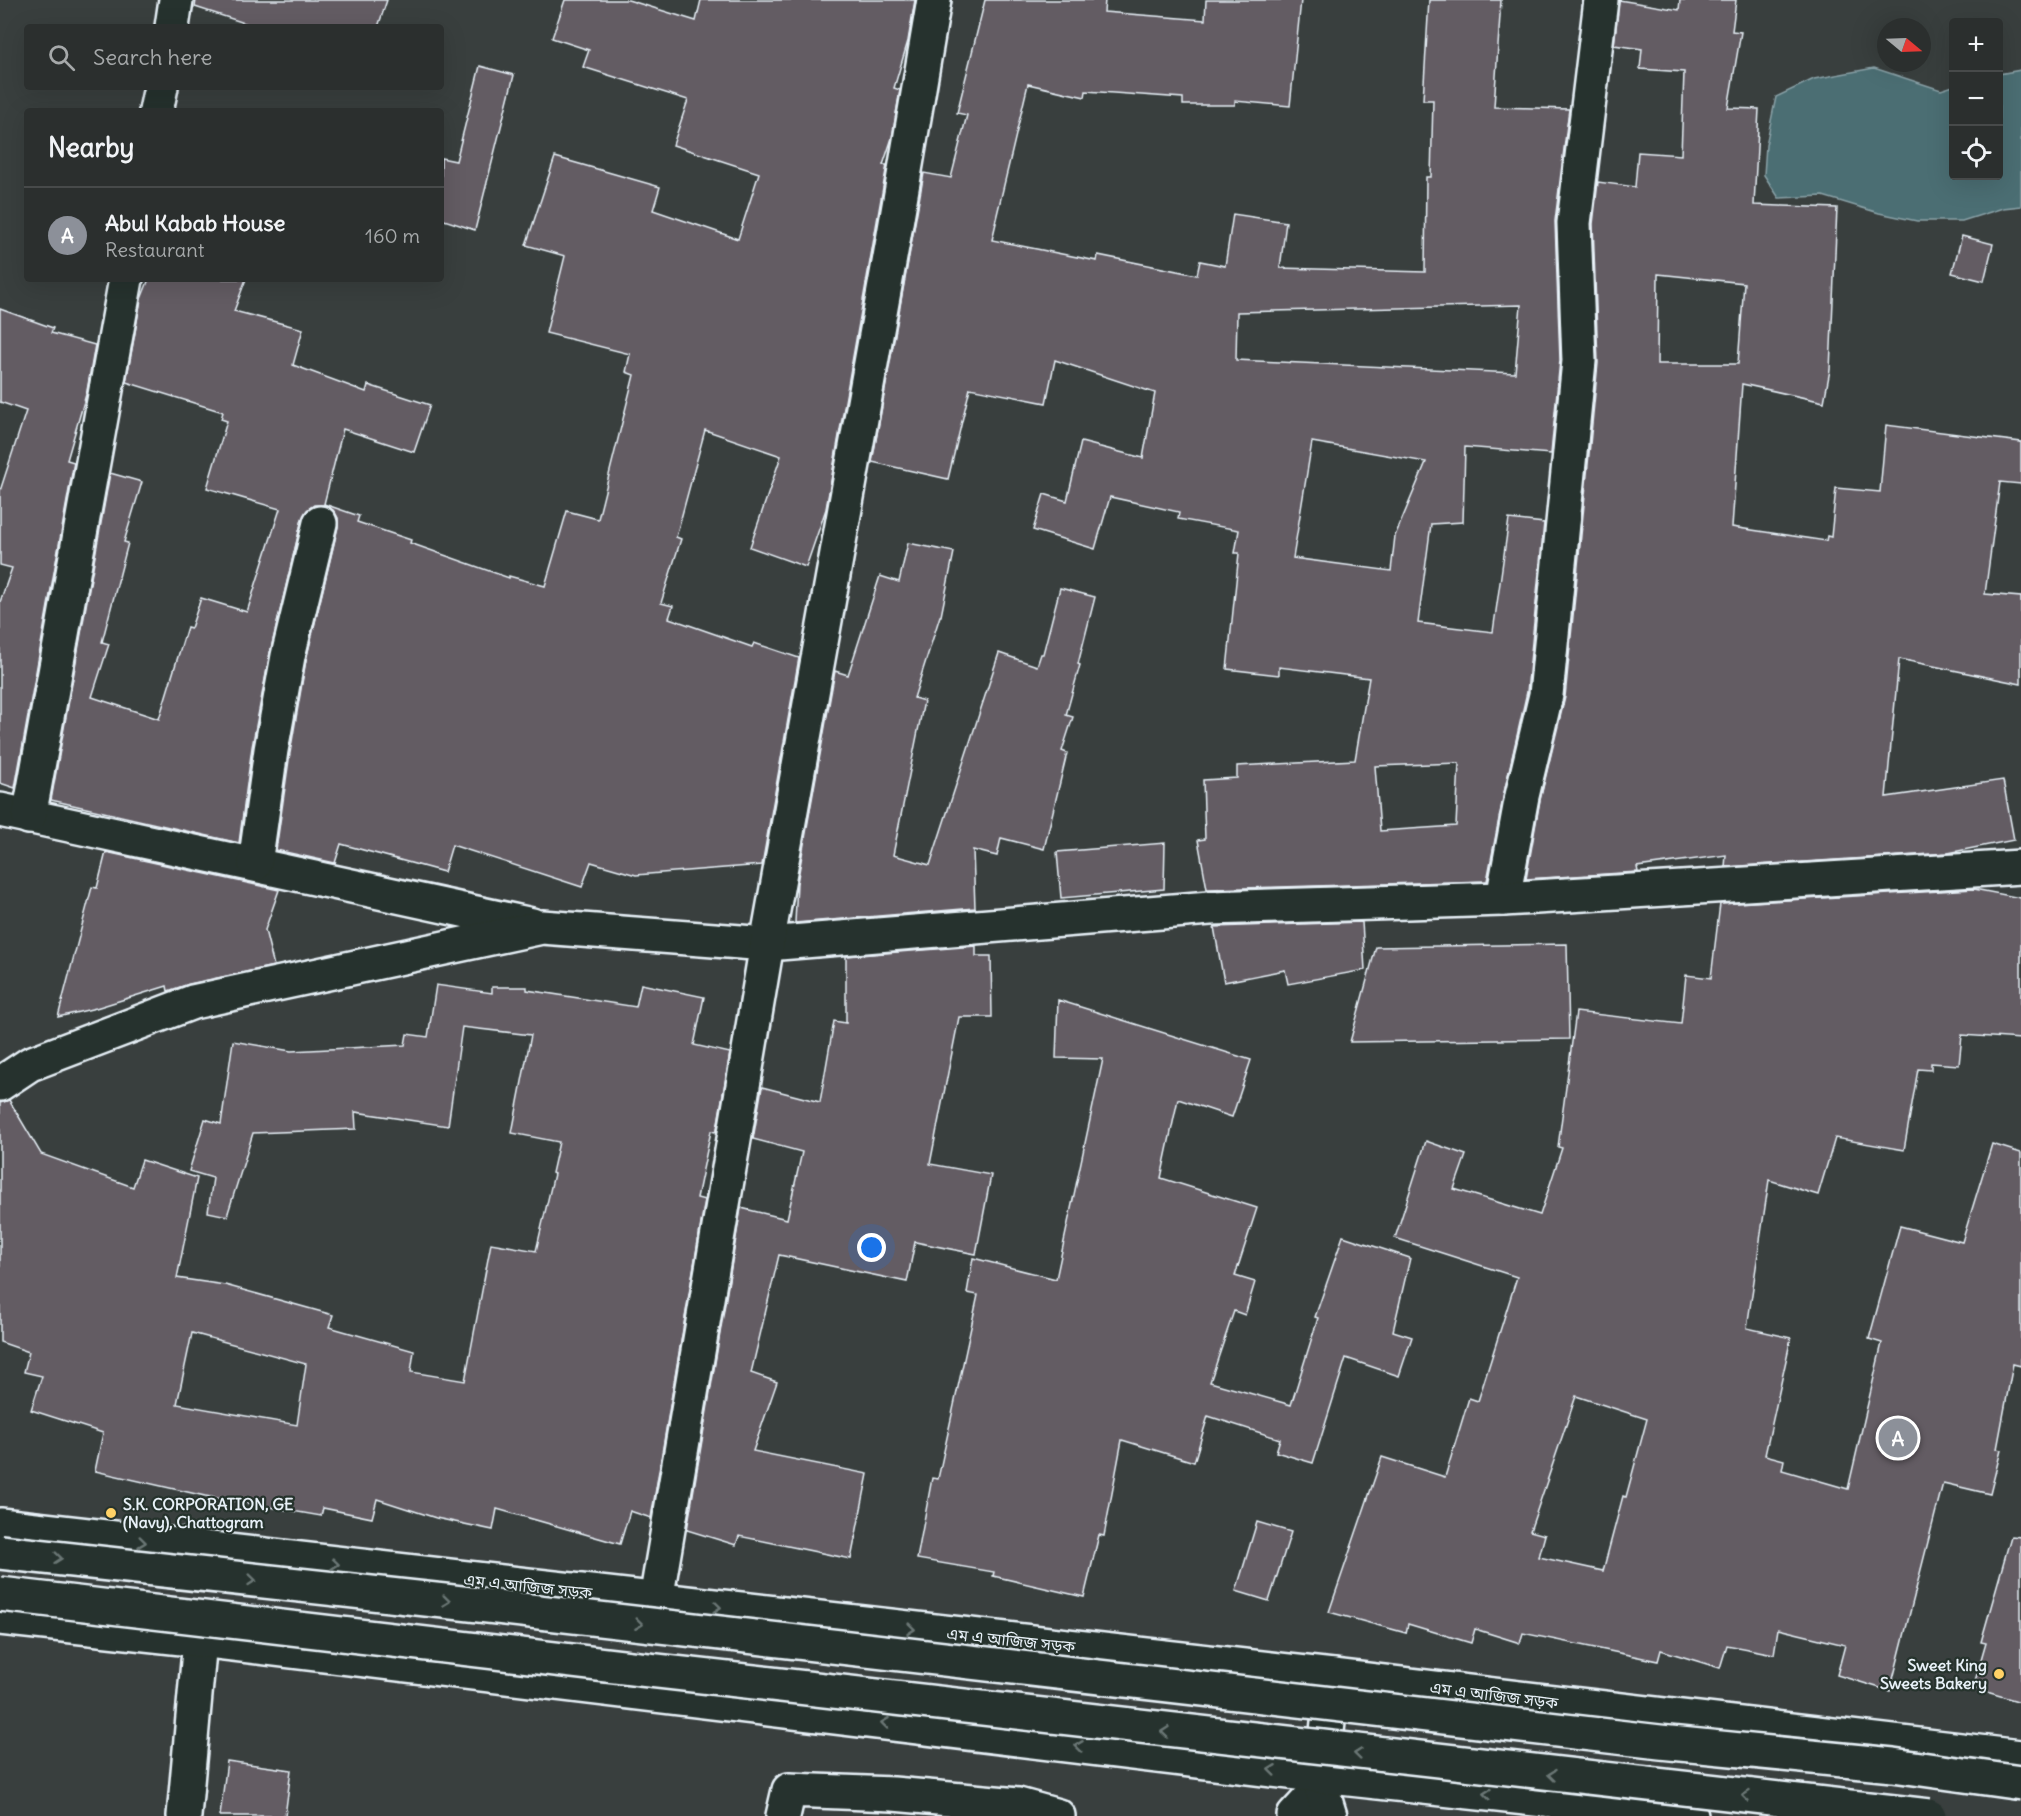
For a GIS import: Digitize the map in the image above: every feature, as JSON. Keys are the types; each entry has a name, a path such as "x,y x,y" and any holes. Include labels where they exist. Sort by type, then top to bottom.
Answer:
{"main road":[{"path":"172,24 176,0"},
{"path":"656,1600 766,944 890,259 934,0"},
{"path":"1503,899 1522,796 1546,695 1579,361 1574,223 1601,0"},
{"path":"157,108 160,90"},
{"path":"125,282 15,813 542,927 766,944 1210,908 1503,899 2021,867"},
{"path":"255,864 271,750 288,656 320,523"},
{"path":"0,1084 30,1064 193,1002 542,927"},
{"name":"এম এ আজিজ সড়ক","path":"0,1525 2021,1757"},
{"path":"0,1552 421,1598 1660,1743 1893,1765 2021,1783"},
{"path":"0,1594 1145,1730 1929,1816"},
{"path":"0,1618 200,1640 1324,1793 1691,1816"},
{"path":"184,1816 200,1640"},
{"path":"1294,1816 1324,1793 1333,1677"},
{"path":"783,1816 789,1790 893,1794 1018,1805 1058,1816"}],"water":[{"path":"1874,68 1877,69 1877,72 1886,72 1941,90 1949,87 1949,180 2003,180 2003,73 2021,70 2021,206 2003,208 1962,221 1917,221 1879,213 1823,196 1779,198 1764,175 1766,145 1776,97 1814,79"}],"building":[{"path":"196,0 387,0 379,24 248,24 195,7"},
{"path":"565,0 628,0 696,21 701,0 915,0 908,41 894,88 900,90 892,138 883,165 887,165 826,509 806,567 750,547 781,456 705,430 676,537 681,539 661,603 673,606 669,618 752,647 754,643 799,658 762,865 636,875 591,862 582,887 452,845 444,872 341,844 335,863 276,850 306,660 338,527 338,518 333,510 324,505 314,505 307,510 302,519 270,653 252,747 239,843 51,800 110,473 142,482 124,542 128,543 102,642 109,644 92,697 159,719 187,627 191,628 201,598 247,612 280,509 207,488 227,421 221,419 223,412 126,382 141,299 148,282 245,282 234,311 303,329 293,365 366,392 368,385 430,405 414,452 343,429 324,504 359,516 357,522 509,578 509,576 545,586 567,511 598,519 634,375 626,372 630,354 546,333 565,256 526,245 555,157 660,187 653,210 738,239 759,173 673,145 688,100 583,67 589,50 552,38"},
{"path":"985,0 1105,0 1104,12 1205,20 1206,0 1301,0 1290,106 1235,101 1235,105 1183,105 1183,98 1086,91 1085,97 1028,84 992,240 1097,261 1098,255 1197,275 1200,261 1225,266 1233,214 1286,222 1280,268 1425,272 1426,177 1431,177 1433,100 1423,100 1429,0 1501,0 1494,107 1569,109 1555,221 1560,360 1551,454 1465,447 1463,522 1431,524 1418,623 1493,632 1509,519 1544,523 1527,692 1487,881 1207,889 1198,840 1205,839 1203,780 1237,778 1237,766 1355,760 1369,678 1279,667 1279,675 1227,669 1239,553 1235,553 1239,530 1178,519 1179,512 1110,497 1095,549 1033,530 1044,494 1067,501 1081,442 1143,458 1155,393 1055,360 1046,403 970,388 948,479 872,462 924,173 951,178 967,115 957,113","holes":["1521,305 1515,373 1236,360 1237,312","1312,442 1426,462 1395,536 1391,571 1293,558","1459,763 1456,826 1380,831 1375,766"]},
{"path":"1619,0 1679,10 1680,0 1736,0 1732,31 1741,32 1728,108 1759,109 1754,205 1837,208 1830,370 1824,402 1742,384 1732,527 1826,541 1827,536 1831,537 1836,488 1880,492 1886,425 2021,442 2021,484 2000,482 1985,594 2021,597 2021,684 1899,659 1886,797 2003,780 2014,840 1948,853 1725,867 1726,855 1637,867 1638,872 1526,879 1540,800 1565,697 1598,363 1593,224 1598,182 1635,187 1638,152 1681,155 1684,72 1640,69 1642,49 1614,45","holes":["1658,274 1744,283 1738,364 1657,364"]},
{"path":"480,66 514,75 475,230 444,220 444,159 456,161"},
{"path":"1962,236 1993,244 1984,281 1952,273"},
{"path":"0,309 53,328 51,333 95,345 87,391 67,460 74,462 15,788 0,783 0,602 12,568 0,565 0,491 26,411 0,402"},
{"path":"908,543 954,552 941,616 914,698 924,701 893,855 930,865 999,653 1037,666 1043,654 1060,588 1095,597 1066,715 1073,717 1062,751 1067,753 1044,849 1001,838 997,856 973,850 975,908 795,923 797,883 835,671 848,675 880,576 899,582"},
{"path":"1165,843 1164,889 1061,898 1057,852"},
{"path":"106,852 279,890 265,930 274,966 189,984 168,991 167,986 58,1017 92,887 97,888"},
{"path":"1974,889 2021,898 2021,1039 1962,1035 1959,1065 1931,1063 1931,1070 1918,1069 1904,1150 1835,1138 1818,1195 1769,1180 1747,1328 1791,1338 1765,1455 1784,1460 1782,1470 1848,1489 1882,1343 1869,1339 1900,1226 1962,1242 1992,1144 2021,1153 2021,1366 2013,1364 1997,1449 2001,1450 1990,1494 1943,1483 1890,1691 1837,1675 1845,1645 1778,1629 1774,1654 1727,1645 1720,1668 1661,1650 1658,1661 1523,1633 1520,1643 1475,1629 1471,1643 1408,1624 1406,1633 1329,1612 1382,1457 1445,1477 1469,1398 1478,1401 1517,1277 1395,1238 1426,1141 1466,1155 1454,1189 1540,1215 1562,1148 1558,1147 1576,1012 1681,1024 1686,975 1711,978 1720,904","holes":["1576,1396 1647,1419 1603,1571 1539,1557 1545,1535 1530,1531"]},
{"path":"1362,922 1365,970 1288,984 1285,970 1224,982 1214,927"},
{"path":"1567,944 1569,1039 1350,1042 1376,947"},
{"path":"976,946 976,956 991,956 992,1017 959,1017 930,1164 991,1175 976,1254 915,1242 907,1282 779,1255 751,1373 777,1382 753,1451 868,1474 851,1559 739,1536 736,1545 687,1530 741,1208 787,1219 802,1152 753,1139 762,1087 820,1102 834,1021 846,1023 846,956"},
{"path":"641,984 704,997 694,1045 730,1053 717,1129 715,1132 711,1131 697,1198 705,1200 651,1518 630,1511 620,1544 497,1509 493,1530 436,1518 377,1499 372,1518 323,1508 321,1516 205,1496 95,1471 103,1433 31,1410 42,1376 24,1372 29,1352 0,1342 0,1103 9,1100 41,1154 133,1187 142,1160 197,1178 177,1278 225,1285 333,1315 329,1327 414,1351 411,1372 465,1381 491,1243 536,1251 554,1174 552,1173 559,1142 512,1133 531,1035 462,1027 448,1126 355,1112 356,1129 253,1133 227,1216 208,1212 213,1178 189,1171 205,1119 221,1124 233,1041 291,1051 405,1045 407,1034 428,1037 436,985 492,993 492,987 527,987 527,990 636,1007","holes":["192,1333 306,1364 297,1425 177,1404"]},
{"path":"1058,1000 1251,1060 1232,1117 1178,1099 1161,1178 1257,1208 1235,1276 1255,1282 1245,1315 1234,1311 1210,1382 1291,1405 1318,1318 1315,1317 1343,1236 1410,1258 1393,1331 1412,1337 1399,1376 1346,1358 1313,1463 1276,1452 1280,1439 1208,1416 1194,1462 1122,1440 1104,1536 1099,1535 1084,1597 993,1576 994,1572 917,1559 932,1478 938,1479 978,1295 967,1293 973,1258 1056,1279 1103,1059 1056,1058"},
{"path":"1257,1522 1291,1532 1269,1601 1236,1591"},
{"path":"2011,1536 2021,1537 2021,1702 1973,1688 1986,1643 1981,1642"},
{"path":"227,1761 291,1770 285,1816 220,1816"}],"place":[{"name":"Abul Kabab House","path":"1898,1438"},
{"name":"S.K. CORPORATION, GE (Navy), Chattogram","path":"111,1513"},
{"name":"Sweet King Sweets Bakery","path":"1999,1674"}]}
